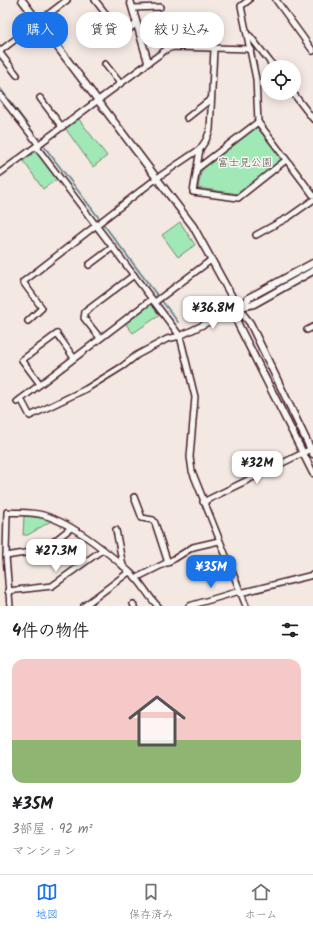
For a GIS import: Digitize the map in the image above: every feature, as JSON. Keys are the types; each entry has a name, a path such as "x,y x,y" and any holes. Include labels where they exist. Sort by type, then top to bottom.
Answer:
{"street":[{"path":"22,0 31,12"},
{"path":"51,12 67,0"},
{"path":"95,0 104,12"},
{"path":"130,0 148,62"},
{"path":"249,0 241,6 248,34 256,79 258,122 313,195"},
{"path":"276,0 313,52"},
{"path":"133,8 160,7"},
{"path":"132,27 137,23"},
{"path":"248,34 268,60"},
{"path":"12,43 0,52 18,75"},
{"path":"0,173 167,49 174,47 251,49"},
{"path":"58,48 193,226 238,308 250,323 312,450 302,453 203,502"},
{"path":"28,321 42,308 22,282 97,226 157,178 200,149 210,130 214,49"},
{"path":"105,64 120,83"},
{"path":"0,95 39,145 38,148 180,336 195,397 190,457 192,470 203,502 246,606"},
{"path":"40,98 62,127"},
{"path":"187,118 211,99"},
{"path":"298,100 313,119"},
{"path":"198,168 258,122"},
{"path":"200,149 193,192 238,198 286,160"},
{"path":"256,236 289,217 313,200"},
{"path":"89,265 113,247"},
{"path":"211,260 100,338 19,401 30,416 86,389 123,366 137,355 167,339 180,336 238,308 254,304 313,271"},
{"path":"313,263 250,297 238,308 238,324 313,473"},
{"path":"100,338 84,318 85,312 134,275"},
{"path":"308,330 313,327"},
{"path":"40,384 22,360 57,334 74,358"},
{"path":"134,497 142,518 153,520 155,523 168,562"},
{"path":"10,606 6,556 6,512 42,515 71,528 124,567 136,578 158,606"},
{"path":"6,556 43,550 71,528"},
{"path":"116,530 124,567"},
{"path":"136,578 168,562 193,547 219,541"},
{"path":"8,591 52,586 102,550"},
{"path":"84,606 129,572"},
{"path":"189,606 240,592 313,575"}],"green space":[{"path":"78,118 107,156 93,167 65,128"},
{"name":"富士見公園","path":"257,127 280,157 280,162 238,194 198,188 201,172 204,168"},
{"path":"34,150 57,179 43,189 22,159"},
{"path":"180,222 195,245 178,257 162,235"},
{"path":"152,305 160,315 133,333 125,323"},
{"path":"24,516 42,517 51,521 28,535 23,535"}],"waterway":[{"path":"0,88 38,139"},
{"path":"43,145 99,218"},
{"path":"104,225 157,295"},
{"path":"162,301 178,322"}]}
